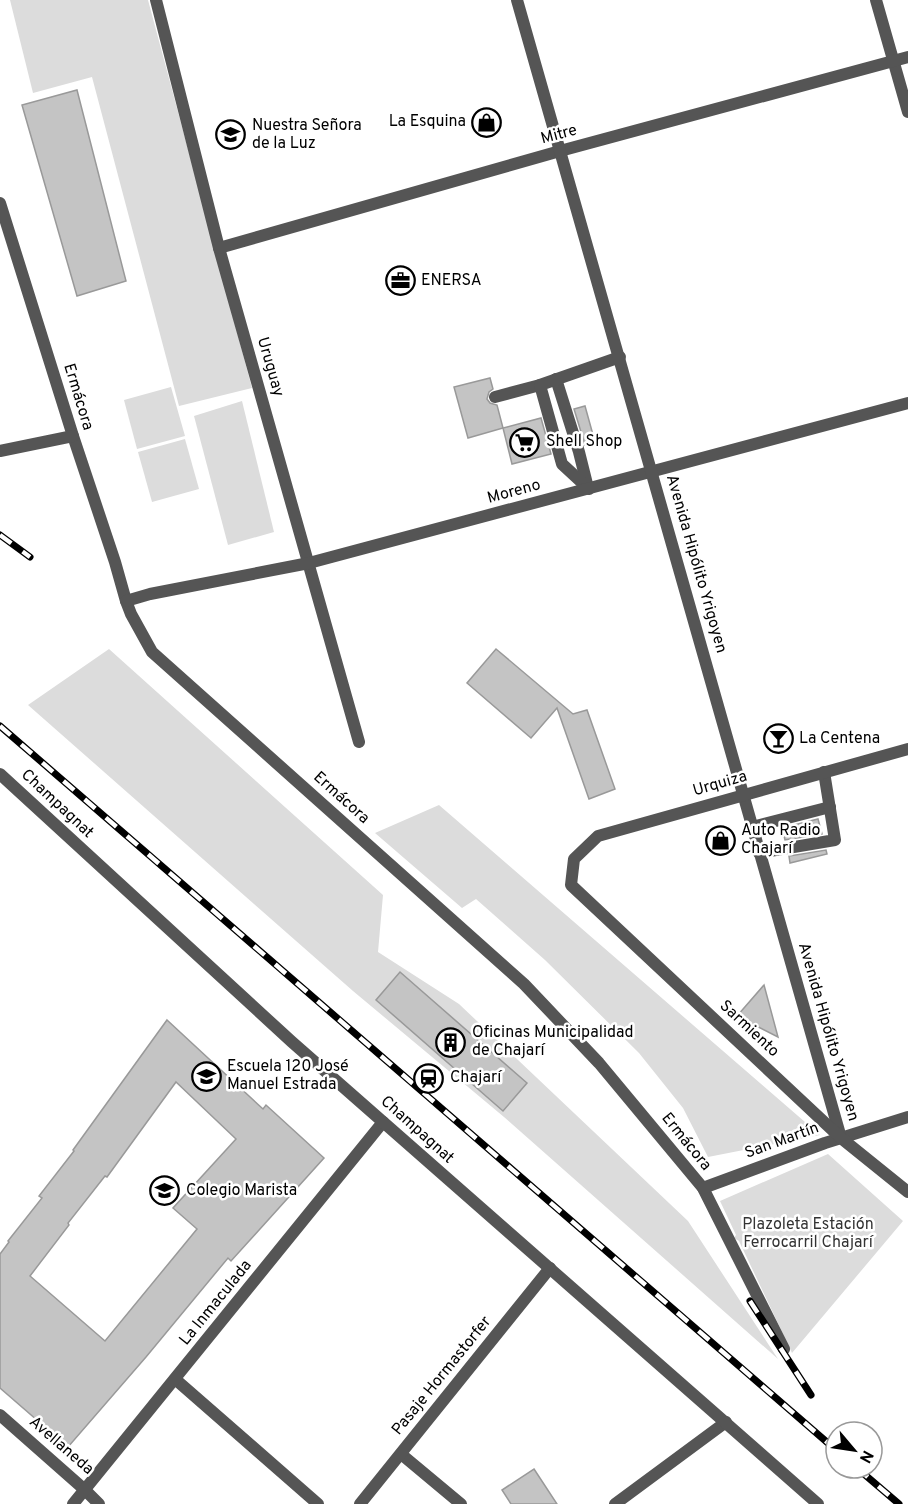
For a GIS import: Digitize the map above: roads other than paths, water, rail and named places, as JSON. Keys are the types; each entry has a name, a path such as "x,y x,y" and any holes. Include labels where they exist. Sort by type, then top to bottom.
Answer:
{"street":[{"name":"Uruguay","path":"156,0 219,248 359,742"},
{"name":"Avenida Hipólito Yrigoyen","path":"517,0 841,1138"},
{"path":"876,0 908,112"},
{"name":"Mitre","path":"219,248 561,151 908,57"},
{"name":"Ermácora","path":"0,203 126,601 152,652 524,984 599,1063 703,1188 784,1349"},
{"path":"495,397 540,385 620,357"},
{"path":"556,379 589,489"},
{"path":"540,385 562,464 589,489"},
{"name":"Moreno","path":"126,601 150,594 309,563 908,403"},
{"path":"0,452 73,436"},
{"name":"Urquiza","path":"571,885 574,859 598,836 908,749"},
{"path":"759,853 836,840 824,772"},
{"name":"Champagnat","path":"0,774 292,1042 818,1504"},
{"path":"752,827 830,807"},
{"name":"Sarmiento","path":"571,885 841,1138 908,1192"},
{"name":"San Martín","path":"703,1188 825,1143 908,1118"},
{"name":"La Inmaculada","path":"73,1504 383,1122"},
{"name":"Pasaje Hormastorfer","path":"360,1504 550,1268"},
{"path":"175,1379 318,1504"},
{"name":"Avellaneda","path":"0,1415 99,1504"},
{"path":"615,1504 726,1422"},
{"path":"401,1454 461,1504"}],"railway":[{"path":"0,535 30,557"},
{"path":"0,726 824,1440"},
{"path":"750,1301 811,1395"},
{"path":"871,1480 899,1504"}],"place":[{"name":"La Esquina","path":"487,122"},
{"name":"Nuestra Señora de la Luz","path":"231,135"},
{"name":"ENERSA","path":"400,281"},
{"name":"Shell Shop","path":"525,442"},
{"name":"La Centena","path":"778,739"},
{"name":"Auto Radio Chajarí","path":"720,840"},
{"name":"Oficinas Municipalidad de Chajarí","path":"451,1042"},
{"name":"Escuela 120 José Manuel Estrada","path":"206,1076"},
{"name":"Chajarí","path":"429,1078"},
{"name":"Colegio Marista","path":"165,1191"}],"park label":[{"name":"Plazoleta Estación Ferrocarril Chajarí","path":"808,1234"}]}
